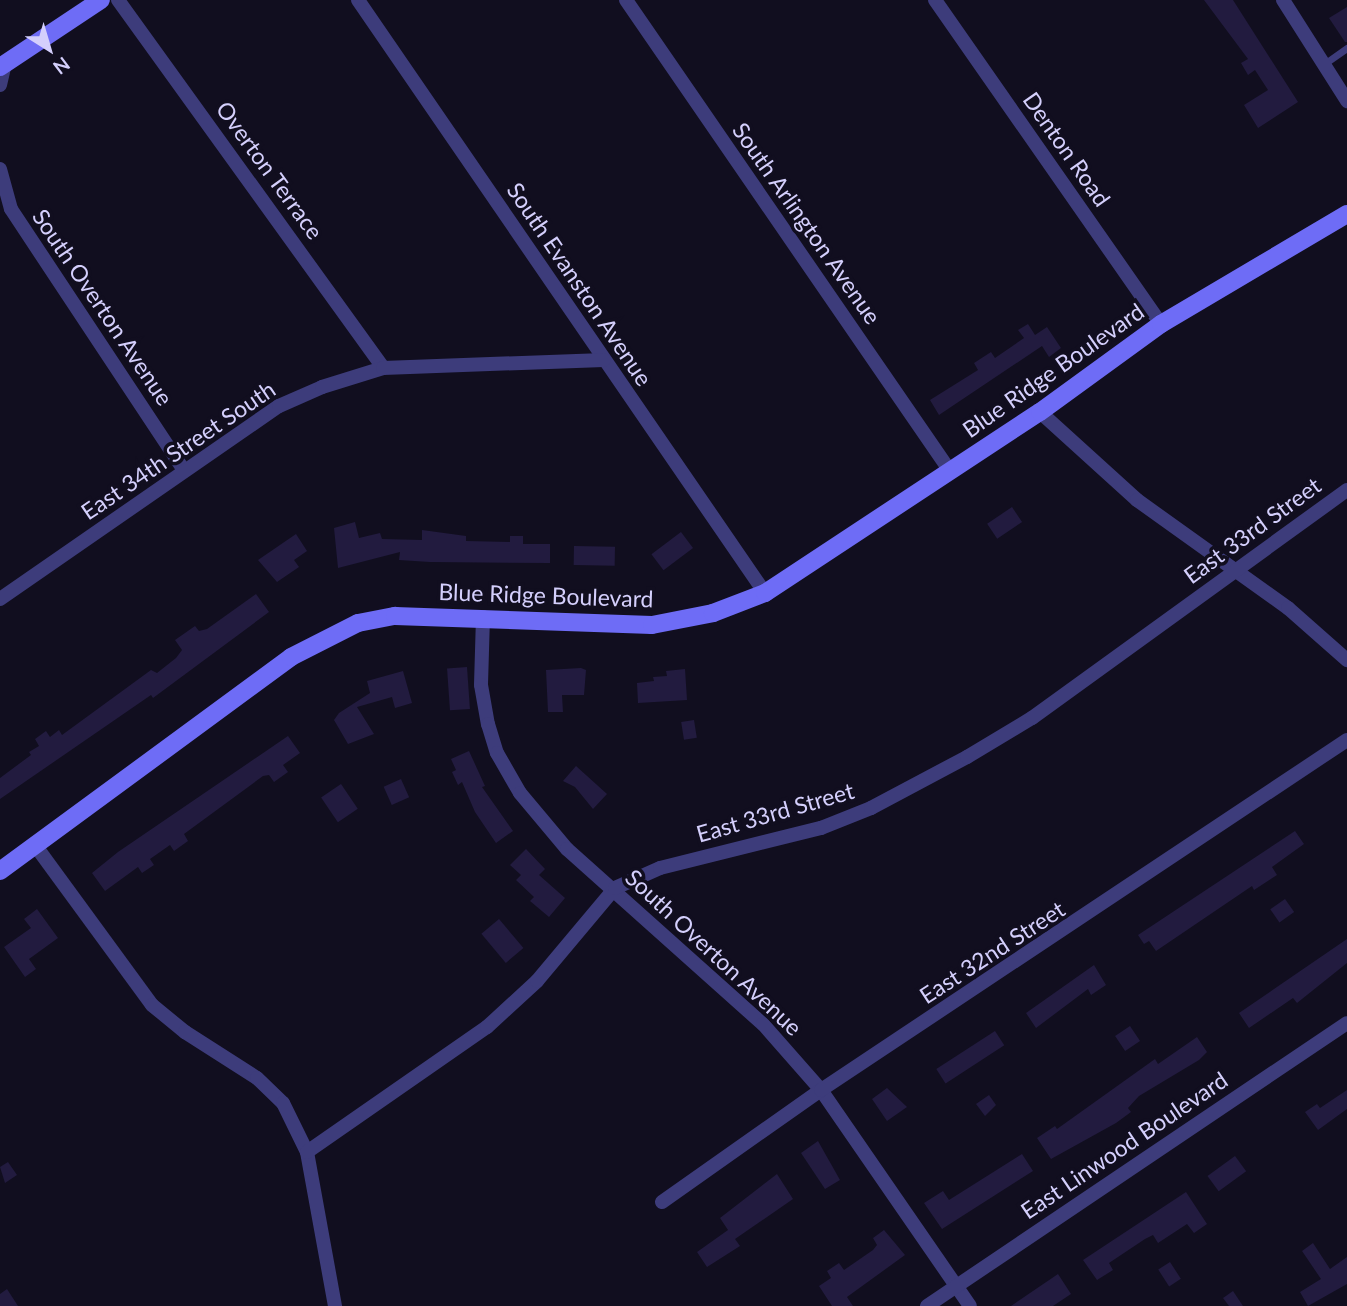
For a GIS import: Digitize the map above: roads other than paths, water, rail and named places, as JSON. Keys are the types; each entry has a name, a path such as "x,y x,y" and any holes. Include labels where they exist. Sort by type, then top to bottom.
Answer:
{"street":[{"path":"0,85 2,66 101,0"},
{"name":"Overton Terrace","path":"118,0 383,368"},
{"name":"South Evanston Avenue","path":"358,0 765,593"},
{"name":"South Arlington Avenue","path":"626,0 950,471"},
{"name":"Denton Road","path":"935,0 1161,324"},
{"path":"1283,0 1347,100"},
{"name":"South Overton Avenue","path":"0,169 5,201 184,470"},
{"name":"Blue Ridge Boulevard","path":"0,871 323,637 395,616 652,625 713,613 765,593 1040,412 1161,324 1347,214"},
{"name":"East 34th Street South","path":"2,594 279,406 383,368 604,360"},
{"path":"1040,412 1137,500 1288,608 1347,660"},
{"name":"East 33rd Street","path":"307,1152 487,1027 537,981 615,888 660,868 821,828 871,808 1032,718 1347,490"},
{"name":"South Overton Avenue","path":"483,617 481,685 497,753 548,829 764,1024 821,1090 970,1306"},
{"name":"East 32nd Street","path":"662,1202 821,1090 1347,740"},
{"path":"35,845 136,986 185,1032 257,1078 275,1094 294,1120 307,1152 335,1306"},
{"name":"East Linwood Boulevard","path":"926,1306 1347,1023"}],"lane":[{"path":"1324,64 1347,48"}]}
